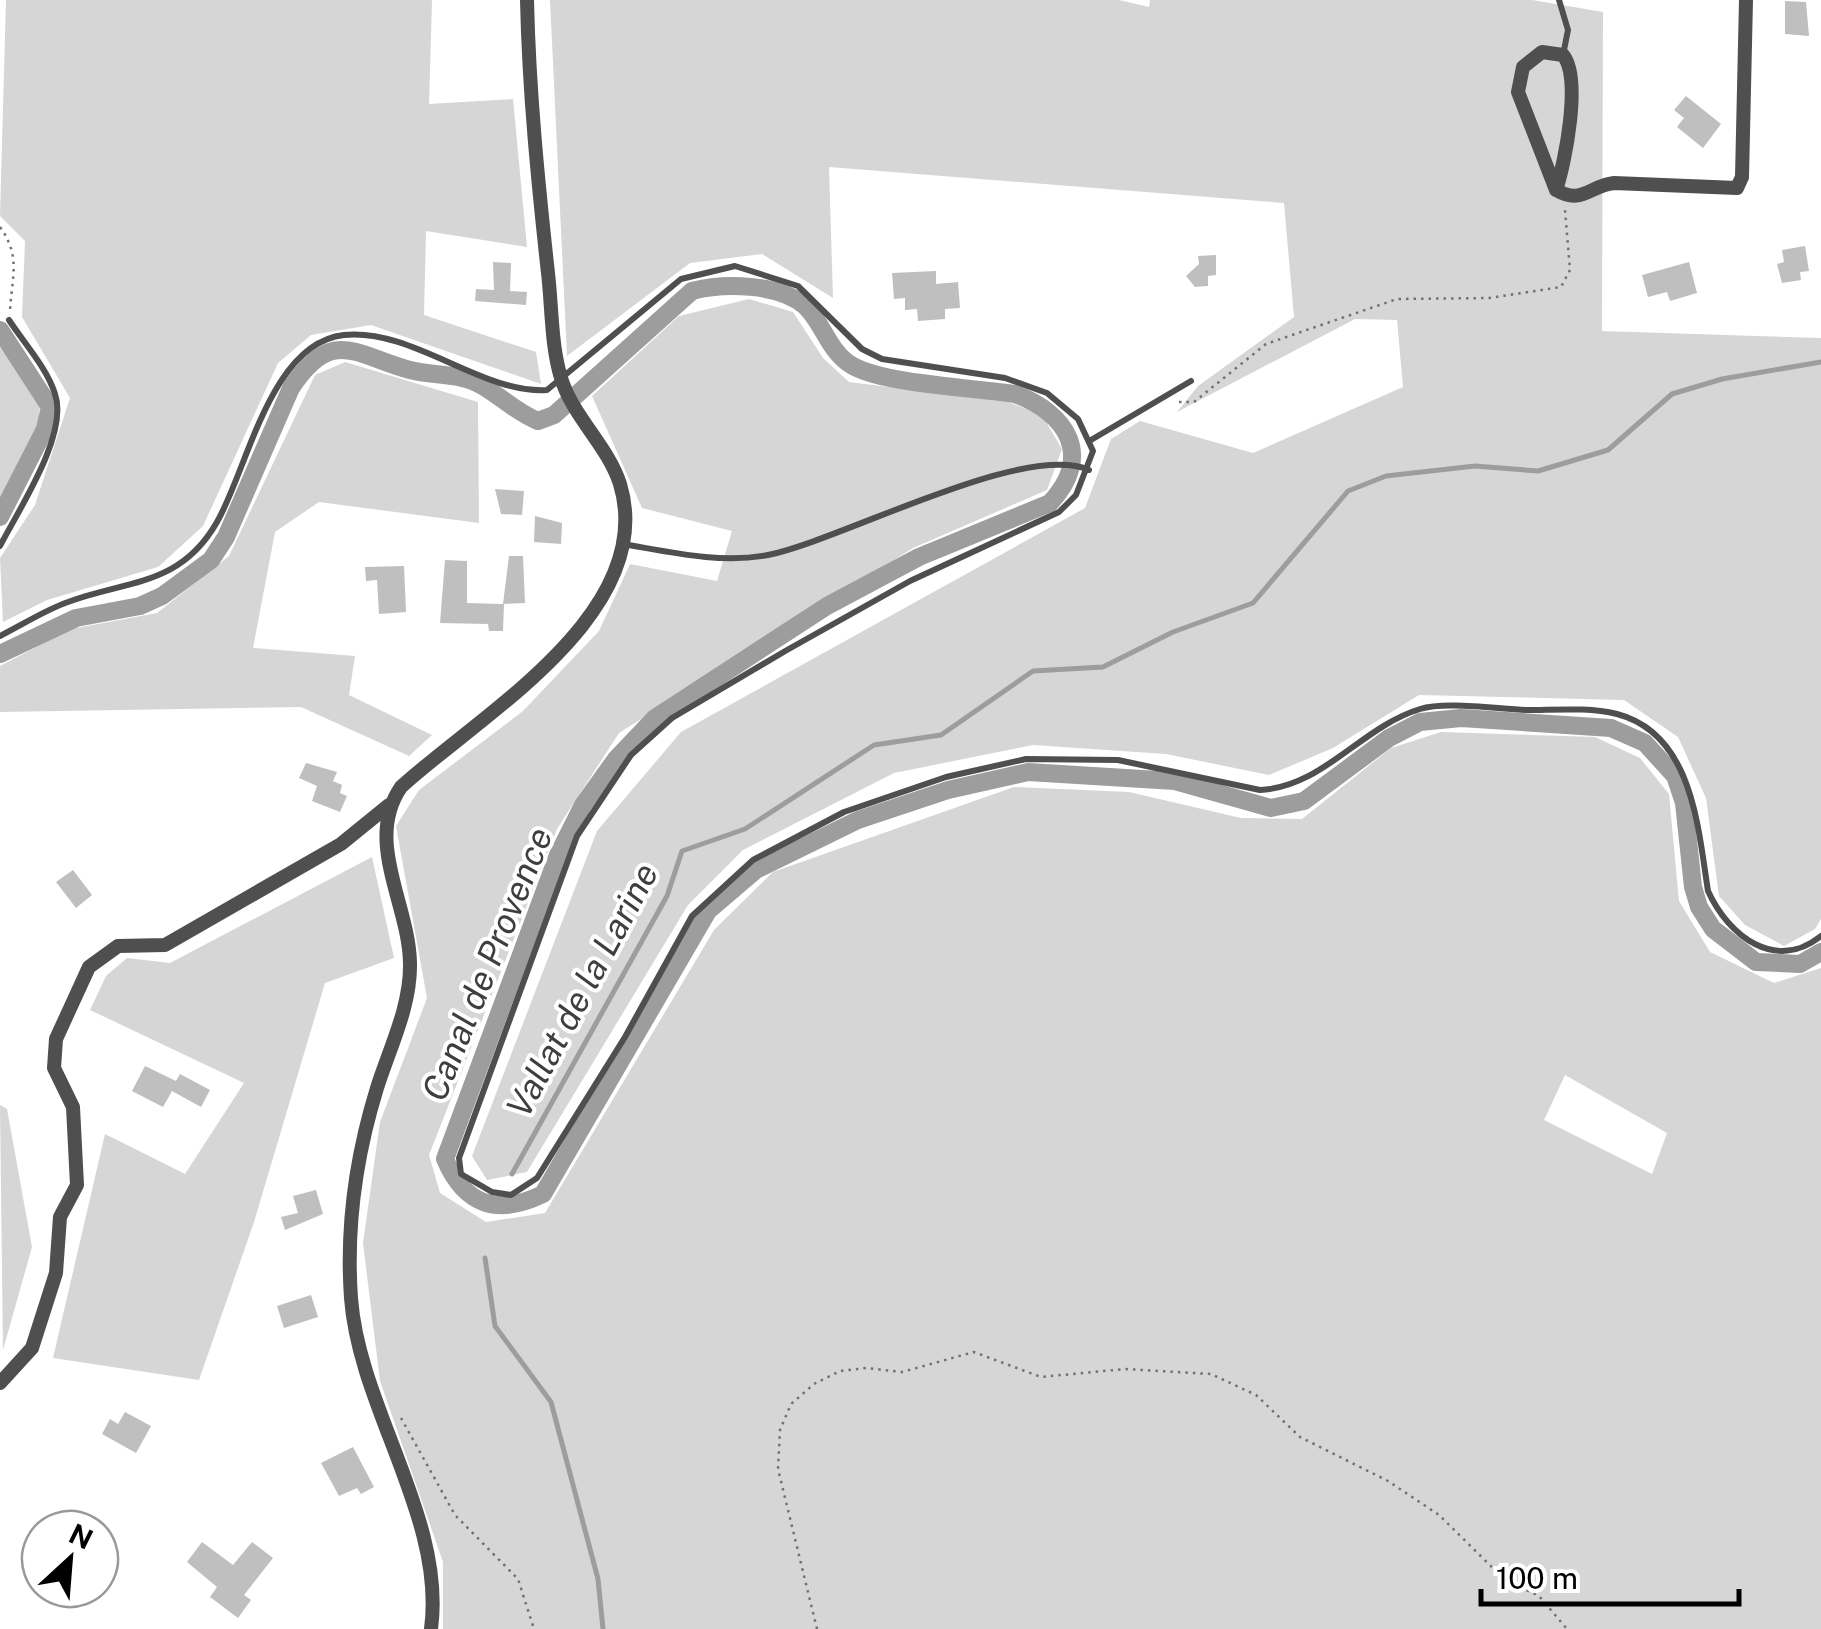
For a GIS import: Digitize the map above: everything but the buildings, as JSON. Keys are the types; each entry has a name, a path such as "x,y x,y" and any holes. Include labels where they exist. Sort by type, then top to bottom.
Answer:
{"street":[{"path":"0,1383 32,1348 56,1274 60,1218 76,1185 72,1107 54,1068 56,1039 88,967 118,946 164,946 341,844 388,805 420,770 526,684 579,633 598,605 620,544 624,512 620,484 561,379 541,208 527,0"},
{"path":"1562,194 1582,198 1602,184 1614,183 1737,188 1742,177 1746,0"},
{"path":"1534,55 1562,55 1569,70 1568,154 1562,194 1517,82 1534,55"},
{"path":"388,805 387,848 406,929 410,991 359,1159 350,1230 351,1300 366,1372 422,1537 429,1567 431,1629"}],"lane":[{"path":"1559,0 1568,30 1562,55"},
{"path":"0,636 69,602 140,586 196,548 216,524 279,383 296,360 319,342 342,335 368,336 530,391 547,390 681,279 736,266 798,286 862,349 882,359 1004,378 1048,392 1078,419 1092,440 1089,470 1076,496 1058,512 910,581 803,641 672,718 632,755 577,836 459,1158 461,1174 492,1192 510,1195 537,1178 625,1038 692,916 740,868 844,812 946,777 1026,759 1118,760 1260,790 1302,781 1380,727 1422,708 1620,715 1658,738 1687,777 1708,891 1716,909 1760,949 1776,954 1804,950 1821,936"},
{"path":"0,546 47,454 58,404 54,388 10,320"},
{"path":"1092,440 1190,380"},
{"path":"620,544 708,558 762,556 808,546 932,494 1061,463 1089,470"}],"path":[{"path":"1178,402 1194,402 1266,344 1397,299 1489,298 1561,287 1570,270 1562,194"},
{"path":"0,227 13,246 16,282 10,320"},
{"path":"818,1629 778,1469 780,1430 791,1404 814,1384 840,1371 866,1368 902,1372 974,1352 1041,1377 1124,1369 1211,1374 1256,1395 1300,1437 1388,1480 1439,1515 1505,1580 1539,1596 1568,1629"},
{"path":"399,1416 455,1515 518,1579 534,1629"}],"shaded area":[{"path":"6,0 432,0 429,104 513,99 527,247 426,231 424,315 536,352 541,384 371,325 311,335 278,363 203,526 158,567 47,600 3,622 0,558 35,505 70,398 22,317 25,241 0,216"},
{"path":"550,0 1119,0 1149,7 1150,0 1532,0 1603,12 1602,331 1821,338 1821,919 1815,929 1784,946 1745,925 1719,896 1706,798 1678,737 1624,700 1419,695 1333,748 1269,775 1166,754 1033,745 894,773 743,850 688,905 527,1172 487,1180 472,1156 597,831 681,732 1085,508 1111,439 1140,421 1253,453 1403,387 1397,320 1355,319 1177,412 1198,386 1294,317 1284,203 829,167 833,298 762,254 690,263 567,356"},
{"path":"749,299 793,312 823,358 849,382 1008,402 1042,415 1062,449 1047,490 913,548 619,733 557,829 429,1155 440,1193 486,1222 545,1213 714,930 773,872 1014,787 1129,792 1241,818 1302,819 1391,748 1441,732 1595,737 1640,758 1669,794 1679,901 1710,952 1774,983 1821,968 1821,1629 443,1629 443,1562 380,1381 363,1243 380,1122 427,998 396,826 419,790 523,711 599,631 630,564 717,581 732,531 642,508 592,396 679,316","holes":["1565,1075 1667,1133 1652,1174 1544,1120"]},
{"path":"0,347 40,398 39,428 0,498"},
{"path":"345,362 478,402 479,523 319,502 275,532 253,648 355,656 349,695 432,735 409,756 301,707 0,712 0,666 71,629 157,613 229,556 315,375"},
{"path":"372,857 394,958 325,983 254,1222 199,1380 53,1358 105,1134 185,1174 244,1083 90,1010 106,976 127,958 170,963"},
{"path":"0,1105 7,1109 32,1247 3,1350"}],"waterway":[{"name":"Canal de Provence","path":"0,654 76,618 140,606 162,596 211,560 226,537 291,388 319,357 345,350 410,370 463,378 538,421 554,415 692,291 735,286 766,289 805,306 838,354 853,366 886,377 1015,394 1033,402 1061,424 1072,453 1070,469 1050,503 919,557 827,606 655,718 616,759 583,805 558,855 445,1159 453,1175 473,1197 497,1205 527,1201 543,1194 708,911 756,870 858,820 948,790 1028,772 1175,781 1271,808 1304,801 1389,738 1420,722 1461,718 1611,728 1645,743 1675,776 1684,803 1693,887 1699,907 1713,929 1756,962 1800,964 1821,952"},
{"name":"Canal de Provence","path":"0,330 50,407 45,429 0,517"},
{"name":"Vallat de la Larine","path":"512,1174 667,896 682,851 745,829 874,745 941,735 1033,671 1103,667 1173,632 1253,603 1348,491 1386,476 1475,466 1538,471 1608,450 1672,394 1722,379 1821,362"},
{"name":"Vallat de la Larine","path":"485,1258 495,1326 551,1402 598,1579 603,1629"}]}
